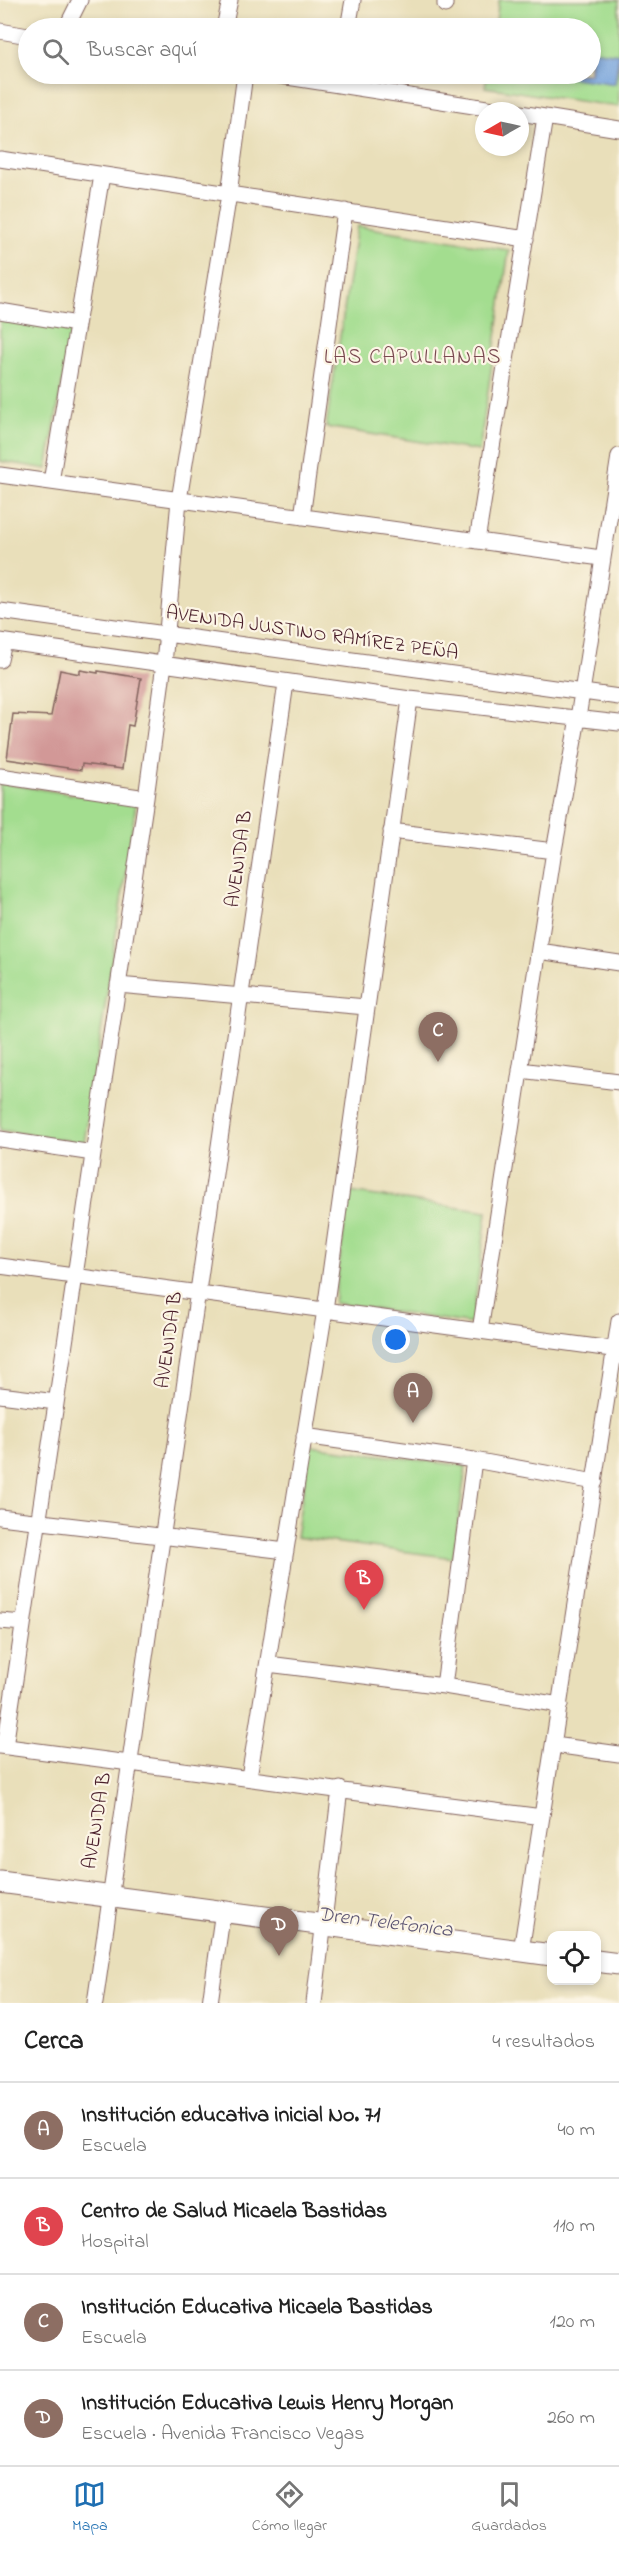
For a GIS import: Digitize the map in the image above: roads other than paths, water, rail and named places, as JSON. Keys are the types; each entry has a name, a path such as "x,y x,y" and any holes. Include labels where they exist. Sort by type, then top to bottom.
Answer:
{"street":[{"path":"71,18 80,0"},
{"path":"226,18 230,0"},
{"path":"350,18 353,0"},
{"path":"0,32 18,35"},
{"path":"244,84 229,194 179,500 164,664 146,798 23,1623 2,1746 542,1817"},
{"path":"365,84 475,105"},
{"path":"529,114 619,129"},
{"path":"477,541 545,117"},
{"path":"0,159 526,239"},
{"path":"51,482 102,175"},
{"path":"302,517 345,211"},
{"path":"0,311 77,324"},
{"path":"480,1331 538,951 578,718 601,558 619,456"},
{"path":"0,475 601,558"},
{"name":"AVENIDA JUSTINO RAMÍREZ PEÑA","path":"0,611 166,636 619,697"},
{"path":"0,660 2,642 286,683 619,723"},
{"name":"AVENIDA B","path":"94,2003 286,683"},
{"path":"249,1778 325,1310 410,699"},
{"path":"0,776 146,798"},
{"path":"391,831 554,851"},
{"path":"538,951 619,963"},
{"path":"118,985 242,994 366,1007"},
{"path":"520,1070 619,1082"},
{"path":"0,1139 93,1153"},
{"path":"0,1266 617,1350"},
{"path":"521,1951 617,1350 619,1321"},
{"path":"0,1395 56,1402"},
{"path":"304,1436 474,1460 595,1482"},
{"path":"444,1686 474,1460"},
{"path":"0,1517 286,1551"},
{"path":"0,1621 23,1623"},
{"path":"268,1664 444,1686 560,1704"},
{"path":"554,1745 619,1754"},
{"path":"314,2003 340,1789"},
{"path":"0,1882 547,1954"},
{"path":"210,2003 223,1910"},
{"path":"601,1962 619,1964"}],"water":[{"path":"601,51 619,54 615,84 601,82"}],"place":[{"name":"Institución Educativa Micaela Bastidas","path":"438,1062"},
{"name":"Institución educativa inicial No. 71","path":"413,1423"},
{"name":"Centro de Salud Micaela Bastidas","path":"364,1610"},
{"name":"Institución Educativa Lewis Henry Morgan","path":"279,1956"}],"district":[{"name":"LAS CAPULLANAS","path":"413,358"}],"water label":[{"name":"Dren Telefonica","path":"385,1923"}]}
